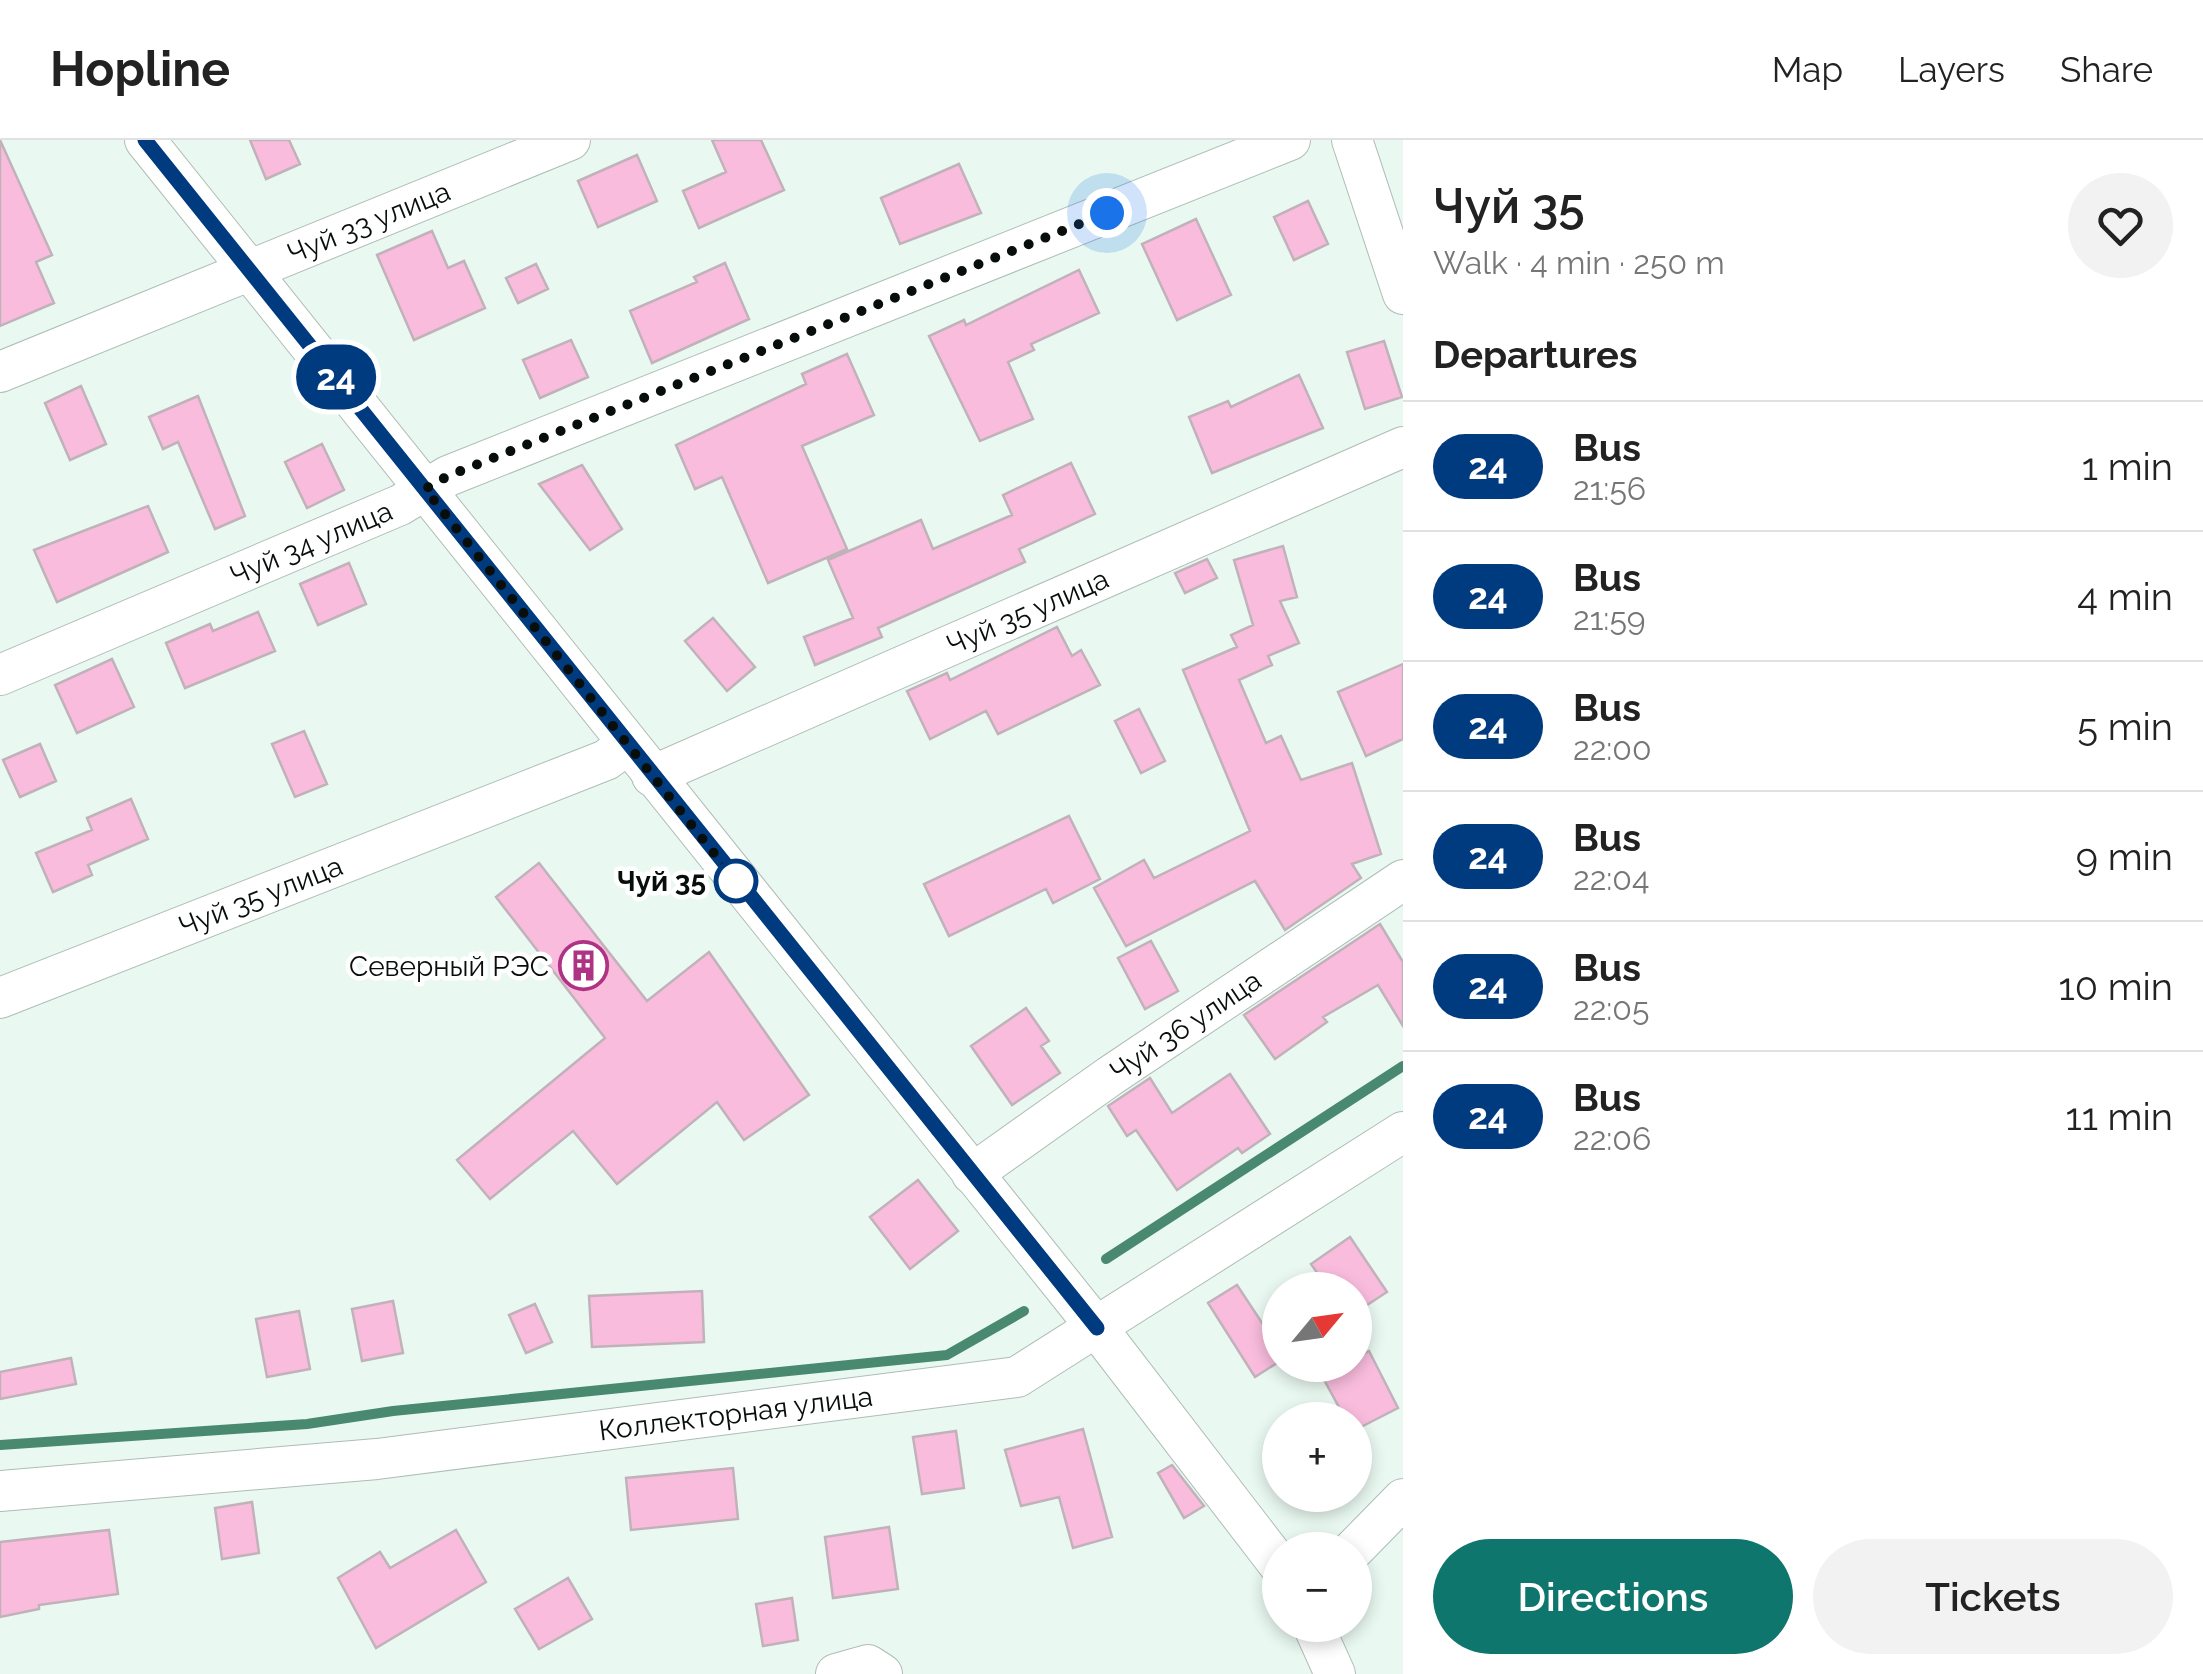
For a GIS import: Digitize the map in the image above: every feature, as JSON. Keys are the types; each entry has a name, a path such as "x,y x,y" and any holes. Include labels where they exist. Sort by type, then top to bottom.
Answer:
{"street":[{"path":"145,140 1097,1328 1262,1543"},
{"name":"Чуй 33 улица","path":"0,372 570,140"},
{"name":"Чуй 34 улица","path":"0,674 400,505 448,476 1290,140"},
{"path":"1352,140 1403,294"},
{"name":"Чуй 35 улица","path":"0,998 606,760 640,760 1403,447"},
{"name":"Чуй 36 улица","path":"972,1174 1110,1076 1403,880"},
{"name":"Коллекторная улица","path":"0,1491 376,1459 1017,1377 1403,1132"},
{"path":"1371,1532 1403,1499"},
{"path":"1320,1642 1334,1674"},
{"path":"836,1674 868,1664 882,1674"}],"building":[{"path":"0,140 52,255 36,262 54,303 0,326"},
{"path":"250,140 289,140 300,164 266,179"},
{"path":"712,140 761,140 784,190 699,228 683,191 726,172"},
{"path":"637,155 657,201 598,227 578,181"},
{"path":"959,164 981,213 900,244 881,198"},
{"path":"1308,201 1328,244 1294,260 1274,217"},
{"path":"1196,219 1231,295 1177,320 1142,244"},
{"path":"432,231 448,268 464,261 485,308 414,340 377,255"},
{"path":"725,263 749,319 652,363 630,311 697,282 694,277"},
{"path":"536,264 548,289 518,303 506,278"},
{"path":"1079,270 1099,313 1031,344 1034,350 1008,362 1033,419 980,441 929,336 964,320 966,325"},
{"path":"571,340 588,377 540,398 523,360"},
{"path":"1384,341 1402,397 1365,409 1347,352"},
{"path":"847,354 874,415 802,446 847,549 768,583 722,477 695,489 676,445 806,384 802,374"},
{"path":"1299,375 1323,428 1212,473 1189,417 1228,401 1231,407"},
{"path":"81,386 106,444 70,460 45,403"},
{"path":"198,396 245,516 215,529 178,442 163,449 149,417"},
{"path":"322,444 344,490 307,508 285,462"},
{"path":"1071,463 1095,514 1019,549 1025,562 878,628 882,637 815,665 804,637 853,618 828,560 921,520 933,549 1012,515 1003,495"},
{"path":"582,465 622,529 590,550 539,484"},
{"path":"148,506 168,552 57,602 34,550"},
{"path":"1283,546 1297,597 1280,601 1299,643 1268,656 1272,665 1239,680 1266,743 1281,736 1301,780 1352,763 1381,854 1352,864 1361,878 1285,930 1255,881 1126,946 1094,888 1144,860 1154,878 1250,831 1183,670 1237,647 1231,635 1253,625 1234,560"},
{"path":"1207,559 1217,578 1185,593 1175,573"},
{"path":"349,563 366,604 318,625 300,584"},
{"path":"258,612 275,651 185,688 166,643 210,624 213,631"},
{"path":"713,618 755,667 727,691 685,641"},
{"path":"1057,627 1072,656 1081,650 1100,685 998,734 986,711 930,739 907,691 947,673 950,680"},
{"path":"112,659 134,707 77,733 55,685"},
{"path":"1403,664 1403,739 1366,756 1338,692"},
{"path":"1139,709 1165,761 1141,773 1115,721"},
{"path":"304,731 327,784 295,797 272,744"},
{"path":"40,744 56,781 20,797 3,760"},
{"path":"131,799 148,839 88,865 92,875 53,892 36,853 92,830 87,818"},
{"path":"1069,816 1100,879 1053,903 1046,889 949,936 924,884"},
{"path":"539,863 647,1001 709,952 809,1095 744,1140 717,1102 617,1184 573,1131 490,1199 457,1160 605,1038 496,897"},
{"path":"1380,924 1403,962 1403,1026 1378,985 1323,1017 1327,1022 1275,1059 1244,1015"},
{"path":"1151,941 1178,991 1145,1009 1118,958"},
{"path":"1026,1008 1049,1041 1041,1046 1060,1073 1012,1105 971,1046"},
{"path":"1230,1074 1270,1134 1242,1153 1238,1148 1177,1190 1136,1130 1127,1136 1108,1106 1150,1078 1172,1113"},
{"path":"918,1180 958,1231 910,1269 870,1217"},
{"path":"1350,1237 1387,1292 1372,1302 1372,1272 1317,1272 1311,1264"},
{"path":"1237,1285 1262,1323 1262,1373 1255,1377 1208,1303"},
{"path":"702,1291 704,1342 592,1347 589,1296"},
{"path":"393,1301 403,1353 362,1361 352,1309"},
{"path":"535,1304 552,1342 526,1353 509,1315"},
{"path":"299,1311 310,1369 267,1377 256,1319"},
{"path":"1372,1357 1398,1408 1372,1421 1372,1402 1336,1402 1325,1382 1372,1382"},
{"path":"71,1358 76,1384 0,1399 0,1372"},
{"path":"1083,1429 1112,1537 1073,1548 1059,1497 1021,1506 1005,1450"},
{"path":"956,1431 964,1488 922,1494 913,1437"},
{"path":"1172,1465 1204,1506 1184,1518 1158,1473"},
{"path":"733,1468 738,1519 631,1530 626,1478"},
{"path":"252,1502 259,1553 222,1559 215,1508"},
{"path":"889,1527 898,1589 833,1598 825,1537"},
{"path":"109,1530 118,1594 39,1605 39,1609 0,1617 0,1542"},
{"path":"456,1530 486,1582 376,1648 338,1578 380,1552 390,1568"},
{"path":"568,1578 592,1619 539,1649 515,1609"},
{"path":"792,1598 798,1640 763,1646 756,1604"}],"waterway":[{"path":"1106,1259 1403,1066"},
{"path":"0,1445 307,1424 393,1411 947,1355 1024,1311"}],"bus line":[{"name":"24","path":"145,140 1097,1328"}],"place":[{"name":"Чуй 35","path":"736,881"},
{"name":"Северный РЭС","path":"584,966"}],"route":[{"path":"736,881 425,489 448,476 1107,213"}]}
